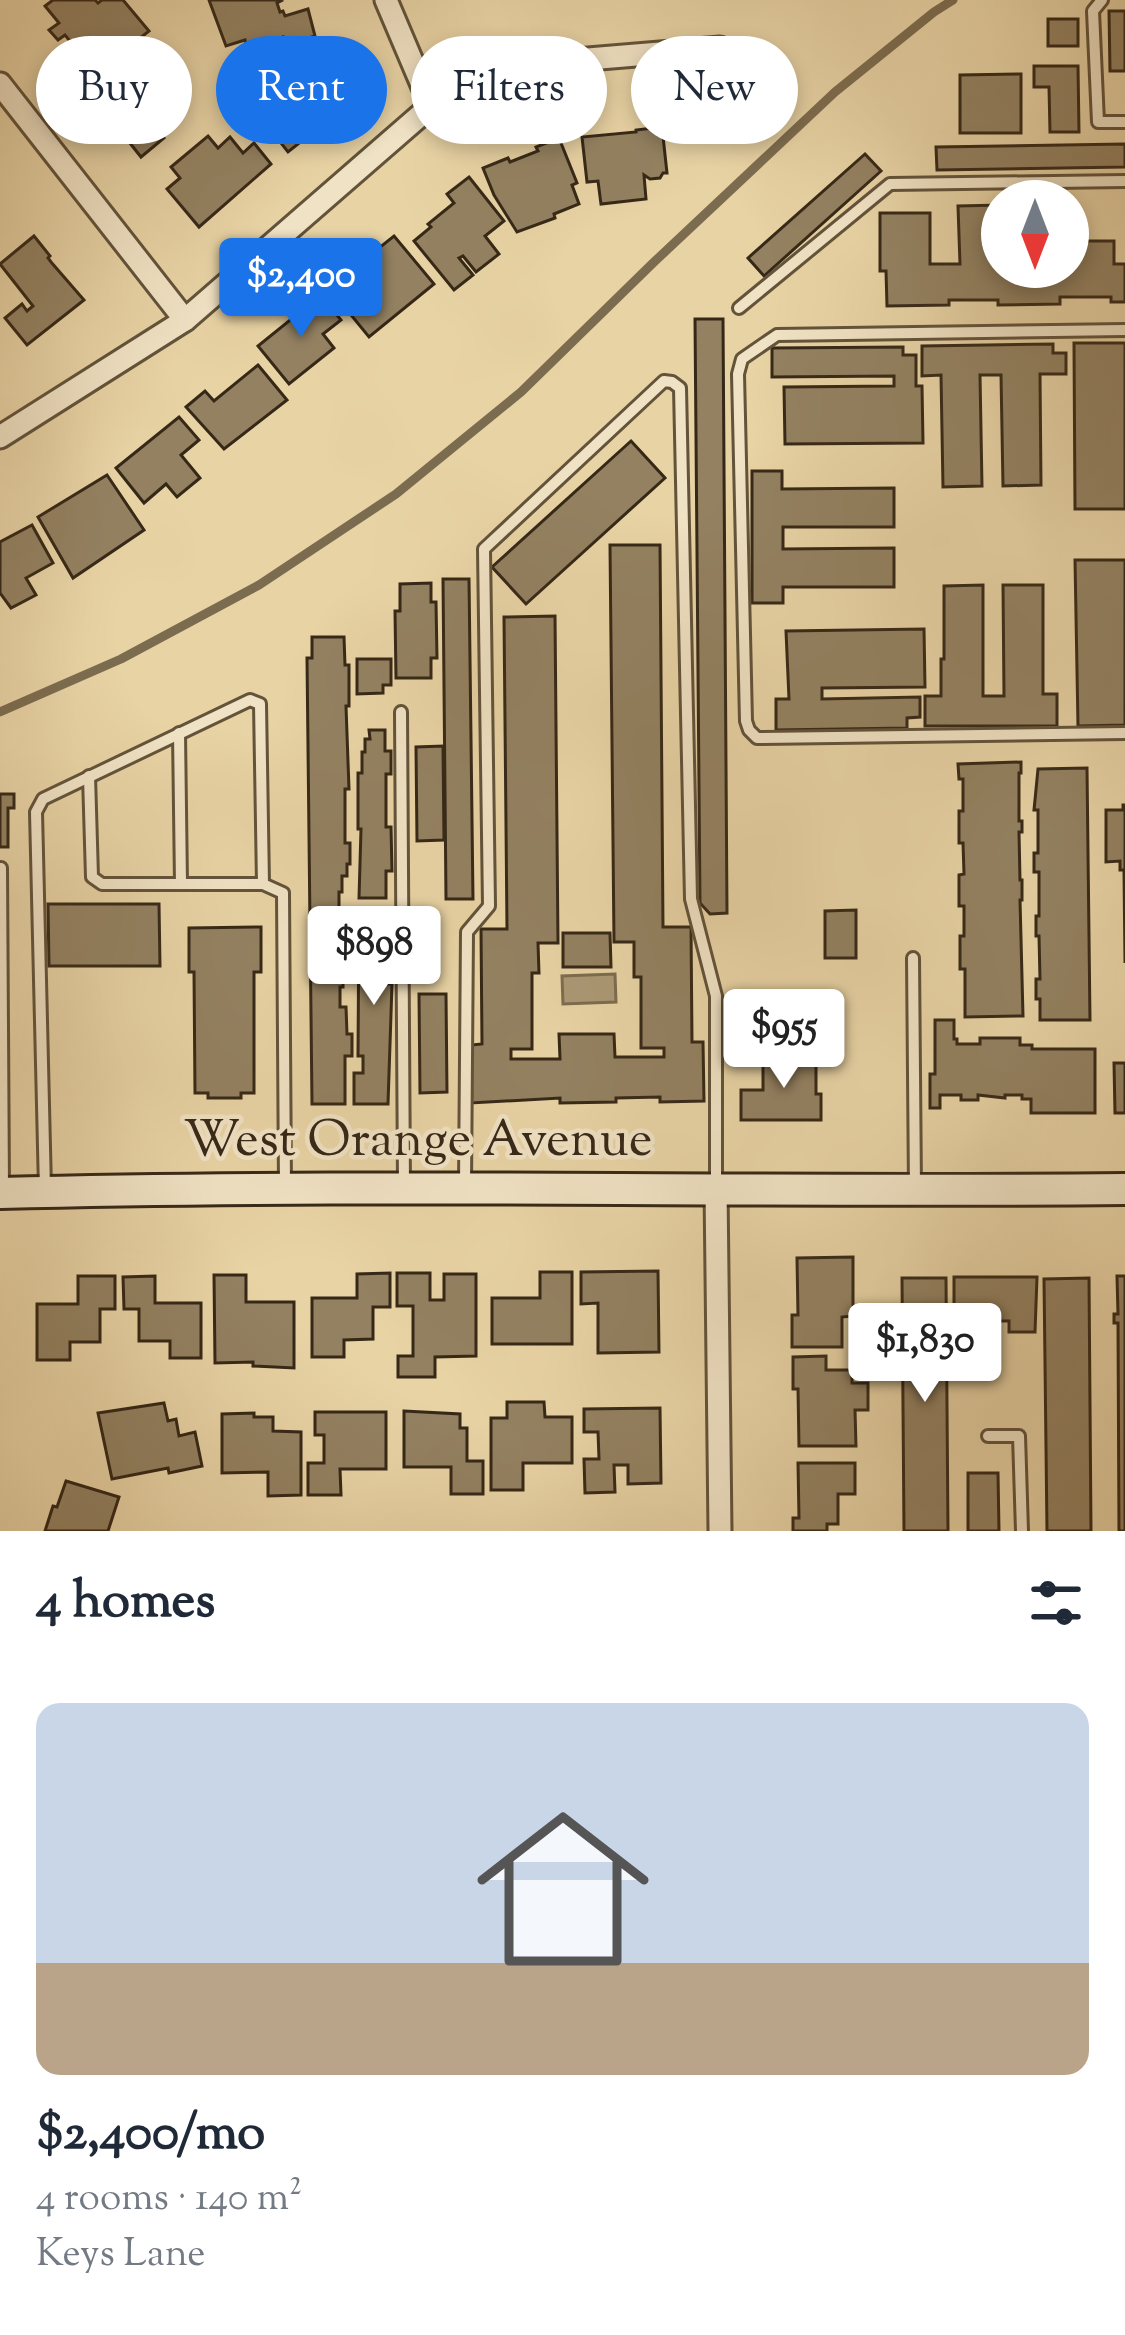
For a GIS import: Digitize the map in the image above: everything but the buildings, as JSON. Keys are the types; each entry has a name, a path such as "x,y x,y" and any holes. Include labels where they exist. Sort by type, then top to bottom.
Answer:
{"main road":[{"name":"West Orange Avenue","path":"2,1193 1125,1189"}],"street":[{"path":"386,0 411,59"},
{"path":"0,84 185,320"},
{"path":"0,437 185,320 411,123"},
{"path":"716,1189 720,1531"}],"lane":[{"path":"1102,0 1093,11 1098,122 1125,122"},
{"path":"739,308 890,184 1125,181"},
{"path":"1125,330 777,335 742,358 738,374 746,721 757,738 1125,733"},
{"path":"465,1190 466,932 489,906 484,549 664,381 680,388 691,899 716,996 716,1189"},
{"path":"45,1192 36,812 44,799 250,700 260,704 263,884"},
{"path":"401,712 404,1190"},
{"path":"179,733 181,884"},
{"path":"89,776 92,878 102,884 263,884 284,893 285,1190"},
{"path":"2,868 2,1193"},
{"path":"914,958 915,1191"},
{"path":"988,1436 1019,1436 1022,1531"}],"shaded area":[{"path":"615,974 616,1002 563,1004 562,976"}],"waterway":[{"path":"0,712 121,659 259,585 396,494 521,392 835,92 953,0"}]}
